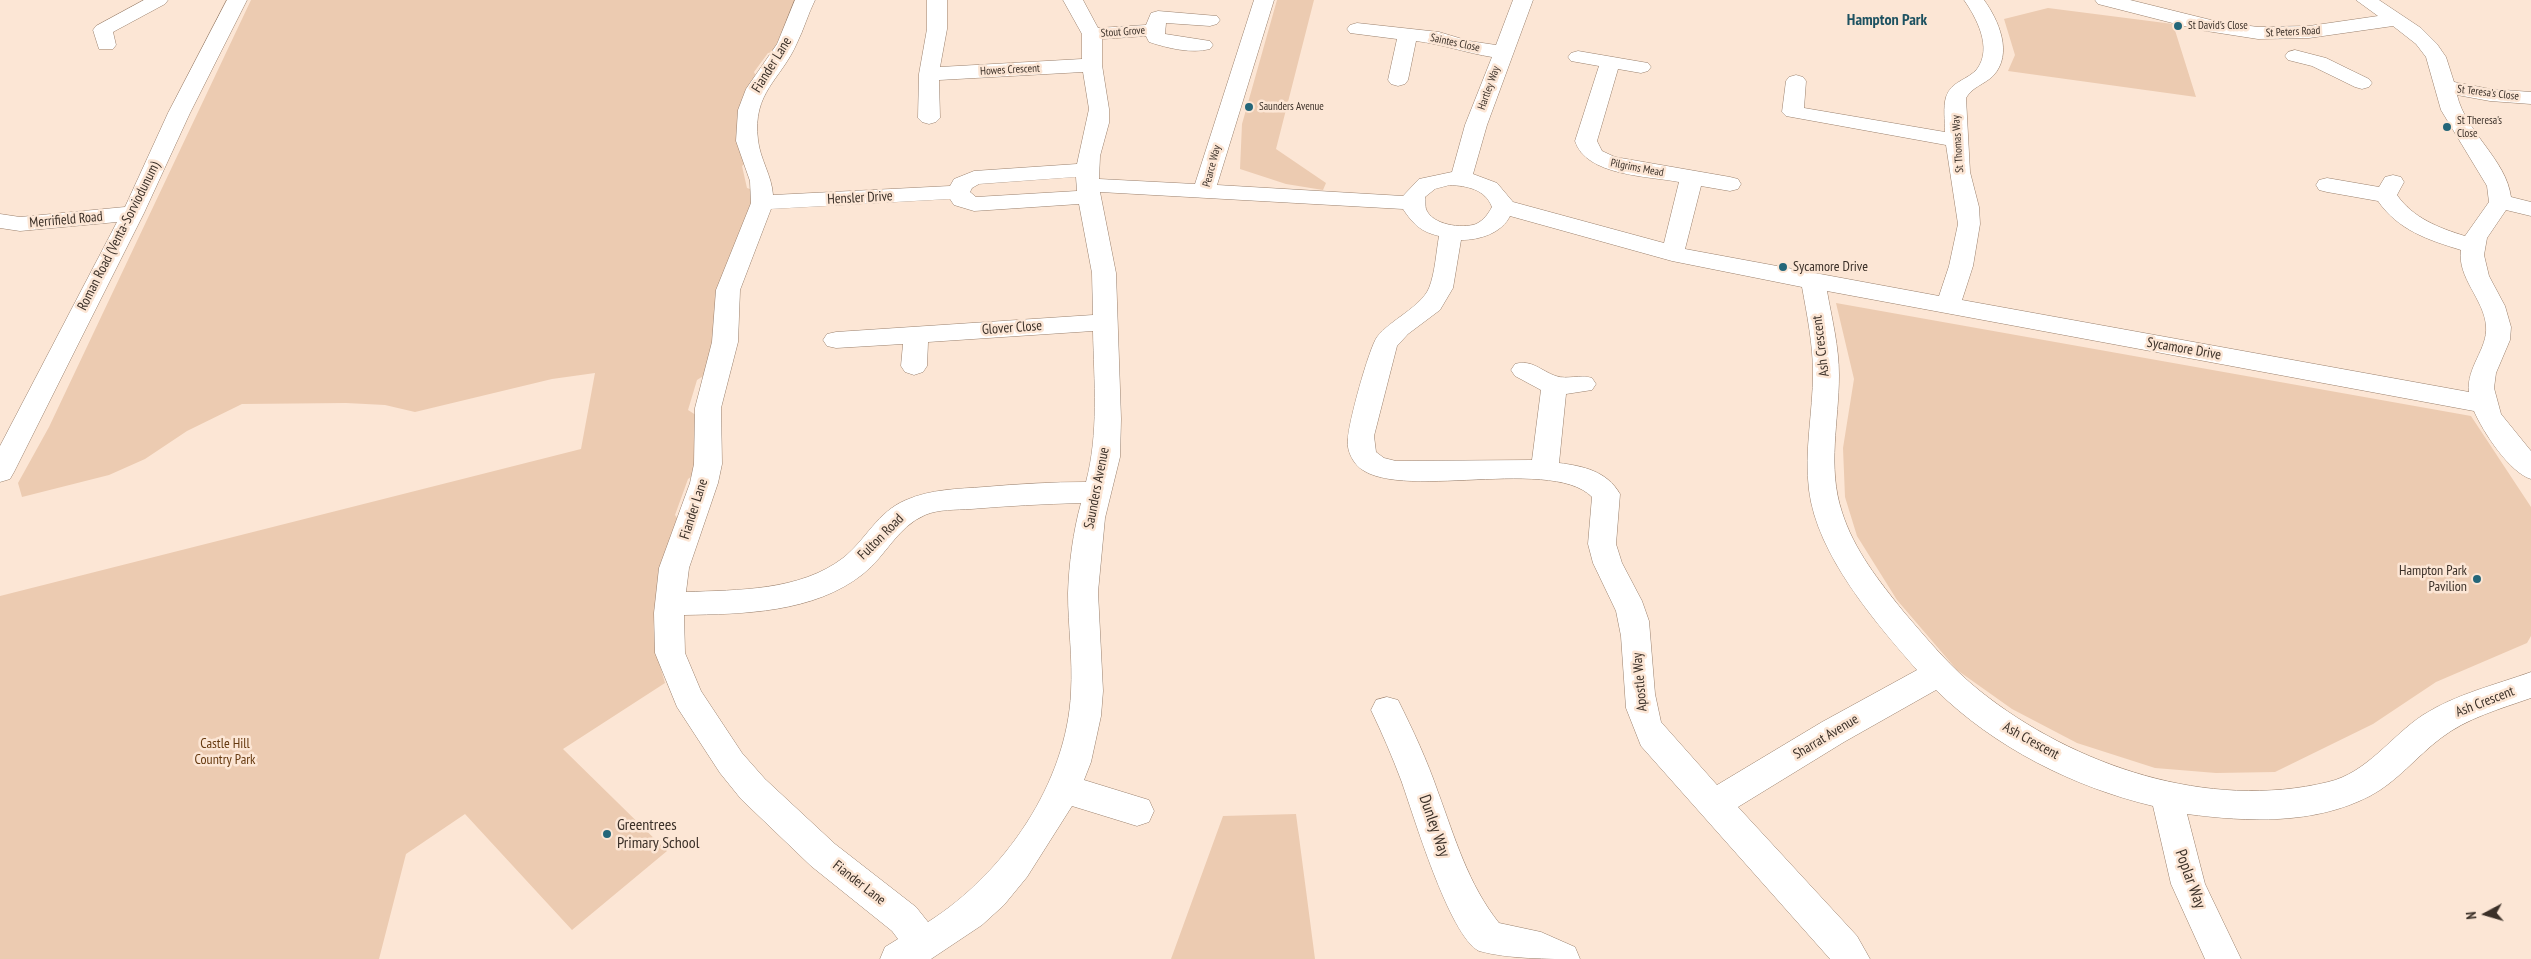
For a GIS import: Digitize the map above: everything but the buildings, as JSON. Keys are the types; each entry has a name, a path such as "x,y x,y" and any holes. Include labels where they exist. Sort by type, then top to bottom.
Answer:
{"street":[{"path":"106,45 103,30 158,0"},
{"name":"Roman Road (Venta-Sorviodunum)","path":"0,472 133,213 179,113 238,0"},
{"name":"Fiander Lane","path":"805,0 787,44 756,89 748,110 747,141 761,181 762,203 728,290 725,342 708,408 708,464 704,483 674,568 670,604 670,653 678,676 697,713 731,762 777,814 823,855 904,919 911,951"},
{"path":"929,118 929,74 937,29 937,0"},
{"name":"Saunders Avenue","path":"911,951 978,907 1000,886 1038,832 1064,789 1075,762 1085,716 1087,661 1083,592 1087,543 1106,457 1107,322 1101,252 1087,184 1099,109 1092,65 1092,34 1073,0"},
{"name":"Pearce Way","path":"1264,0 1204,191 1412,203"},
{"name":"Hartley Way","path":"1461,178 1476,125 1523,0"},
{"name":"St Thomas Way","path":"1948,306 1961,266 1969,224 1968,207 1959,172 1956,140 1957,93 1986,72 1993,47 1990,26 1974,0"},
{"name":"St Peters Road","path":"2105,0 2136,3 2234,31 2278,34 2314,32 2394,20"},
{"path":"2366,0 2431,50 2440,66 2446,97 2451,110 2495,180 2500,202 2472,246 2476,271 2492,301 2499,324 2497,343 2483,373 2482,394 2492,424 2531,468"},
{"name":"Stout Grove","path":"1159,16 1159,40 1203,45"},
{"name":"Stout Grove","path":"1092,34 1159,16 1210,20"},
{"name":"Saintes Close","path":"1357,29 1440,38 1466,47 1502,52"},
{"path":"1398,80 1408,34"},
{"path":"2278,34 2299,62 2319,62 2362,83"},
{"path":"1578,57 1641,67"},
{"name":"Pilgrims Mead","path":"1610,62 1586,141 1591,153 1597,158 1610,163 1730,184"},
{"name":"Howes Crescent","path":"929,74 1092,65"},
{"path":"1796,81 1793,112 1956,140"},
{"name":"St Teresa's Close","path":"2445,87 2490,95 2531,98"},
{"path":"1449,178 1461,178 1490,188 1501,201 1503,207 1498,220 1492,226 1474,232 1451,232 1428,225 1414,211 1412,203 1414,195 1427,184 1449,178"},
{"path":"1672,254 1680,229 1691,178"},
{"path":"1087,184 1204,191"},
{"name":"Hensler Drive","path":"762,203 959,192 962,200 980,204 1087,184"},
{"path":"2327,184 2390,188 2397,210 2415,225 2472,246"},
{"path":"2500,202 2531,209"},
{"name":"Sycamore Drive","path":"1503,207 1672,254 1812,282 2485,404"},
{"name":"Merrifield Road","path":"0,221 20,224 133,213"},
{"name":"Apostle Way","path":"1451,232 1441,288 1423,312 1399,328 1385,344 1377,382 1364,421 1360,448 1369,464 1396,471 1496,468 1544,470 1598,483 1603,487 1606,494 1602,544 1605,555 1632,608 1641,714 1652,736 1852,959"},
{"name":"Ash Crescent","path":"1812,282 1826,374 1819,465 1828,513 1835,532 1863,579 1920,653 1938,673 1994,719 2054,754 2103,777 2167,795 2210,802 2267,805 2316,800 2345,792 2379,774 2430,728 2464,708 2531,684"},
{"name":"Glover Close","path":"836,340 1107,322"},
{"path":"914,366 916,335"},
{"path":"1524,370 1554,386 1583,384"},
{"path":"1544,470 1554,386"},
{"name":"Fulton Road","path":"670,604 763,598 819,584 834,578 854,565 881,533 901,515 927,503 1024,494 1097,493"},
{"name":"Sharrat Avenue","path":"1715,804 1833,732 1938,673"},
{"name":"Dunley Way","path":"1387,710 1402,739 1422,790 1455,887 1487,948 1541,949 1562,959"},
{"path":"1064,789 1137,811"},
{"name":"Poplar Way","path":"2167,795 2184,872 2193,896 2223,959"}],"green space":[{"name":"Castle Hill Country Park","path":"251,0 797,0 778,51 768,53 754,72 757,78 748,161 742,166 747,188 756,191 708,373 697,380 688,410 699,417 698,472 688,479 675,515 682,524 661,582 655,606 655,643 665,683 563,749 667,851 572,930 465,814 406,854 379,959 0,959 0,596 581,449 595,373 552,379 415,412 385,405 346,403 242,404 187,431 145,459 109,475 22,497 18,483 49,427"},
{"path":"1277,0 1314,0 1276,149 1326,183 1323,190 1286,184 1240,169 1242,124"},
{"path":"2048,8 2173,24 2196,97 2008,71 2015,55 2004,19"},
{"path":"1836,303 2471,416 2531,507 2531,636 2527,643 2436,682 2373,724 2275,772 2216,773 2155,768 2077,743 2012,709 1957,670 1897,600 1857,536 1845,497 1843,448 1854,379"},
{"path":"1296,814 1315,959 1171,959 1223,816"}],"place":[{"name":"St David's Close","path":"2178,26"},
{"name":"Saunders Avenue","path":"1249,107"},
{"name":"St Theresa's Close","path":"2447,127"},
{"name":"Sycamore Drive","path":"1783,267"},
{"name":"Hampton Park Pavilion","path":"2477,579"},
{"name":"Greentrees Primary School","path":"607,834"}],"district":[{"name":"Hampton Park","path":"1887,20"}]}
